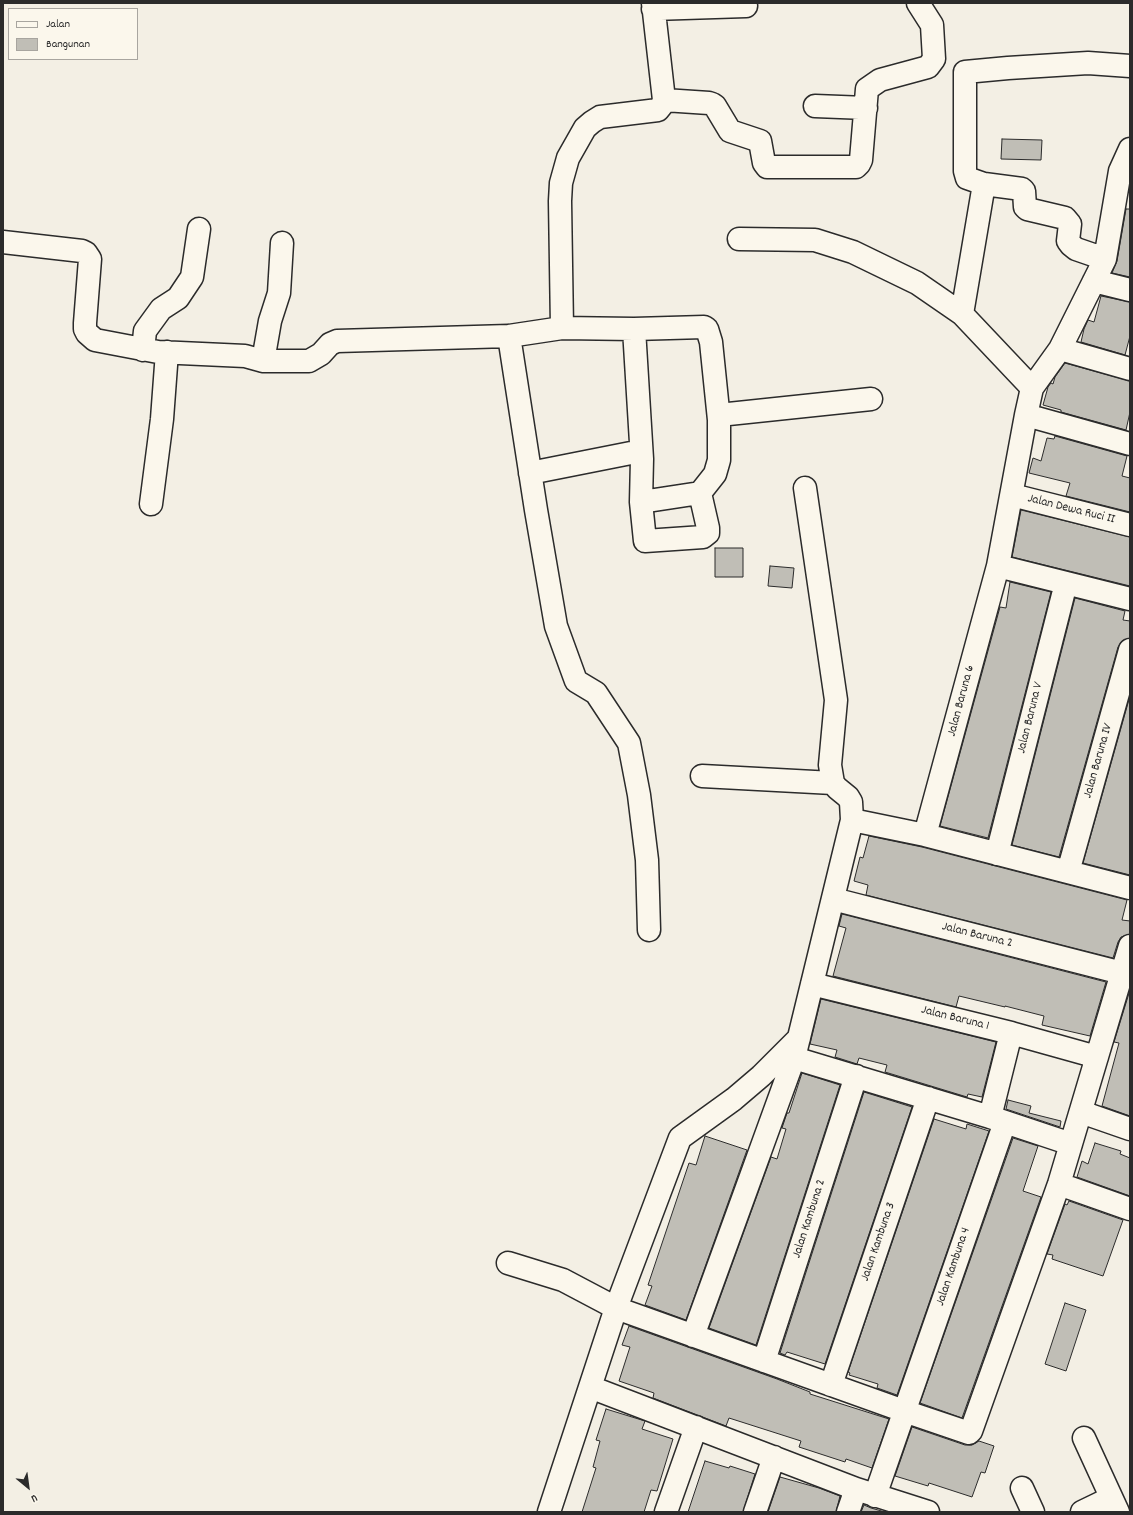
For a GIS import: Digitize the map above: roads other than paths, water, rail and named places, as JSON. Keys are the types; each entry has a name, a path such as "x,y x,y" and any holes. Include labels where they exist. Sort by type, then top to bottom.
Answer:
{"street":[{"path":"664,100 712,104 715,106 730,131 760,141 764,163 767,167 857,167 861,160 867,90 880,80 928,68 934,59 932,26 918,3"},
{"path":"562,328 560,202 561,183 568,158 585,128 600,117 658,110 662,106 664,100 653,6 746,6"},
{"path":"1105,259 1076,249 1071,245 1068,241 1070,224 1066,218 1027,209 1025,207 1024,191 984,184 968,179 965,174 965,72 1008,68 1088,64 1130,66"},
{"path":"815,106 866,108"},
{"path":"739,239 815,240 853,252 917,283 962,314 1032,388 1060,349 1105,259 1122,210 1120,171 1130,149"},
{"path":"962,314 984,184"},
{"path":"142,350 145,331 161,309 178,298 192,277 199,229"},
{"path":"3,242 82,251 86,253 90,259 85,328 95,340 142,350 245,356 263,361 309,362 321,354 330,344 337,341 509,336 562,328 634,329 704,327 707,329 711,342 719,415 720,460 715,474 700,493 641,502"},
{"path":"263,361 270,321 279,293 282,243"},
{"path":"1094,281 1130,290"},
{"path":"634,329 641,451 641,502 644,540 646,542 703,537 708,533 700,493"},
{"path":"509,336 556,626 576,682 596,693 629,743 639,794 648,860 649,930"},
{"path":"1060,349 1130,369"},
{"path":"151,504 162,419 167,352"},
{"name":"Jalan Baruna 6","path":"925,835 998,566 1032,388"},
{"path":"719,415 871,399"},
{"path":"1026,415 1130,444"},
{"path":"530,473 641,451"},
{"path":"693,1336 797,1048 852,820 850,800 833,783 830,765 836,700 805,488"},
{"name":"Jalan Dewa Ruci II","path":"1012,495 1130,524"},
{"path":"998,566 1130,599"},
{"name":"Jalan Baruna V","path":"997,854 1066,583"},
{"name":"Jalan Baruna IV","path":"1068,872 1130,650"},
{"path":"702,776 833,783"},
{"path":"852,820 925,835 1130,888"},
{"name":"Jalan Baruna 2","path":"833,900 1122,973"},
{"path":"508,1263 563,1280 616,1308 693,1336 904,1411 967,1432 971,1431 1059,1184 1130,946"},
{"name":"Jalan Baruna 1","path":"812,984 1097,1057"},
{"name":"Jalan Kambuna 4","path":"848,1512 866,1493 904,1411 998,1119 1011,1034"},
{"path":"797,1048 856,1076 998,1119 1072,1144"},
{"path":"549,1512 616,1308 680,1138 797,1048"},
{"name":"Jalan Kambuna 2","path":"764,1361 856,1076"},
{"name":"Jalan Kambuna 3","path":"830,1385 928,1098"},
{"path":"1081,1112 1130,1129"},
{"path":"1059,1184 1130,1209"},
{"path":"590,1387 866,1493 928,1512"},
{"path":"666,1512 696,1427"},
{"path":"1082,1512 1115,1505 1084,1438"},
{"path":"755,1512 774,1457"},
{"path":"1022,1488 1034,1512"}]}
